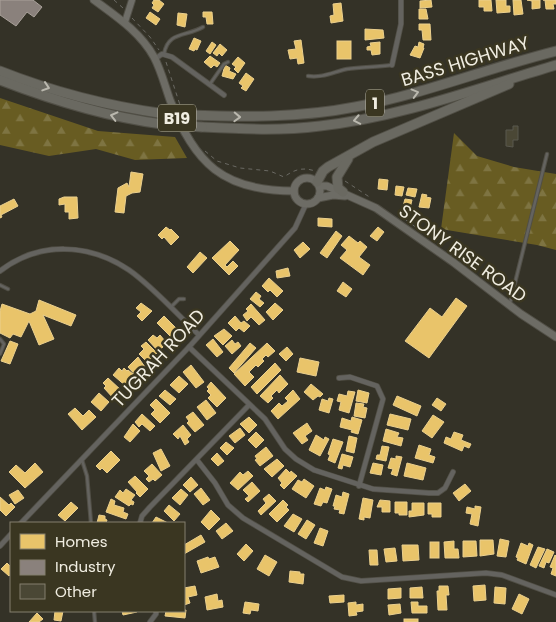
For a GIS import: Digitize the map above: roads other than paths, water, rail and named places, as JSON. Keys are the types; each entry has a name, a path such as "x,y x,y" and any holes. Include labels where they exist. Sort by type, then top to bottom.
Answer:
{"highway":[{"name":"BASS HIGHWAY","path":"0,71 47,88 124,108 165,114 283,117 355,107 438,87 556,51"},
{"name":"BASS HIGHWAY","path":"0,80 59,101 136,121 202,127 282,130 352,122 420,106 556,66"},
{"path":"318,184 325,170 373,142 523,78 556,66"},
{"path":"346,194 338,188 337,177 349,156"}],"main road":[{"name":"B19","path":"94,0 124,22 140,37 155,59 185,136 208,165 224,176 240,183 257,188 294,191"},
{"path":"304,179 311,179 318,184 320,192 318,198 313,203 306,204 298,200 294,191 296,184 304,179"},
{"name":"STONY RISE ROAD","path":"318,184 327,186 376,208 556,337"},
{"name":"STONY RISE ROAD","path":"318,198 346,194"}],"street":[{"path":"124,22 132,0"},
{"path":"392,65 401,24 401,0"},
{"path":"155,59 164,54 172,57 224,95"},
{"name":"TUGRAH ROAD","path":"22,522 189,347 297,225 306,204"},
{"path":"0,271 17,260 47,251 62,249 103,256 129,270 199,335"},
{"path":"189,347 265,419 296,459 314,470 373,489 438,492 445,488 453,472"},
{"path":"339,378 350,377 377,386 383,399 359,486"},
{"path":"140,522 142,516 150,507 249,405"},
{"path":"197,460 215,483 228,505 242,518 342,577 360,581 486,573 502,576 556,595"},
{"path":"0,546 10,535"}],"lane":[{"path":"164,54 168,43 173,37 184,35 203,27"},
{"path":"210,84 224,64 228,62"},
{"path":"308,76 316,77 346,70 392,65"},
{"path":"509,305 547,154"},
{"path":"0,285 8,289"},
{"path":"170,308 179,299 184,299"},
{"path":"0,340 4,344 0,354"},
{"path":"82,458 87,476 91,522"}]}
